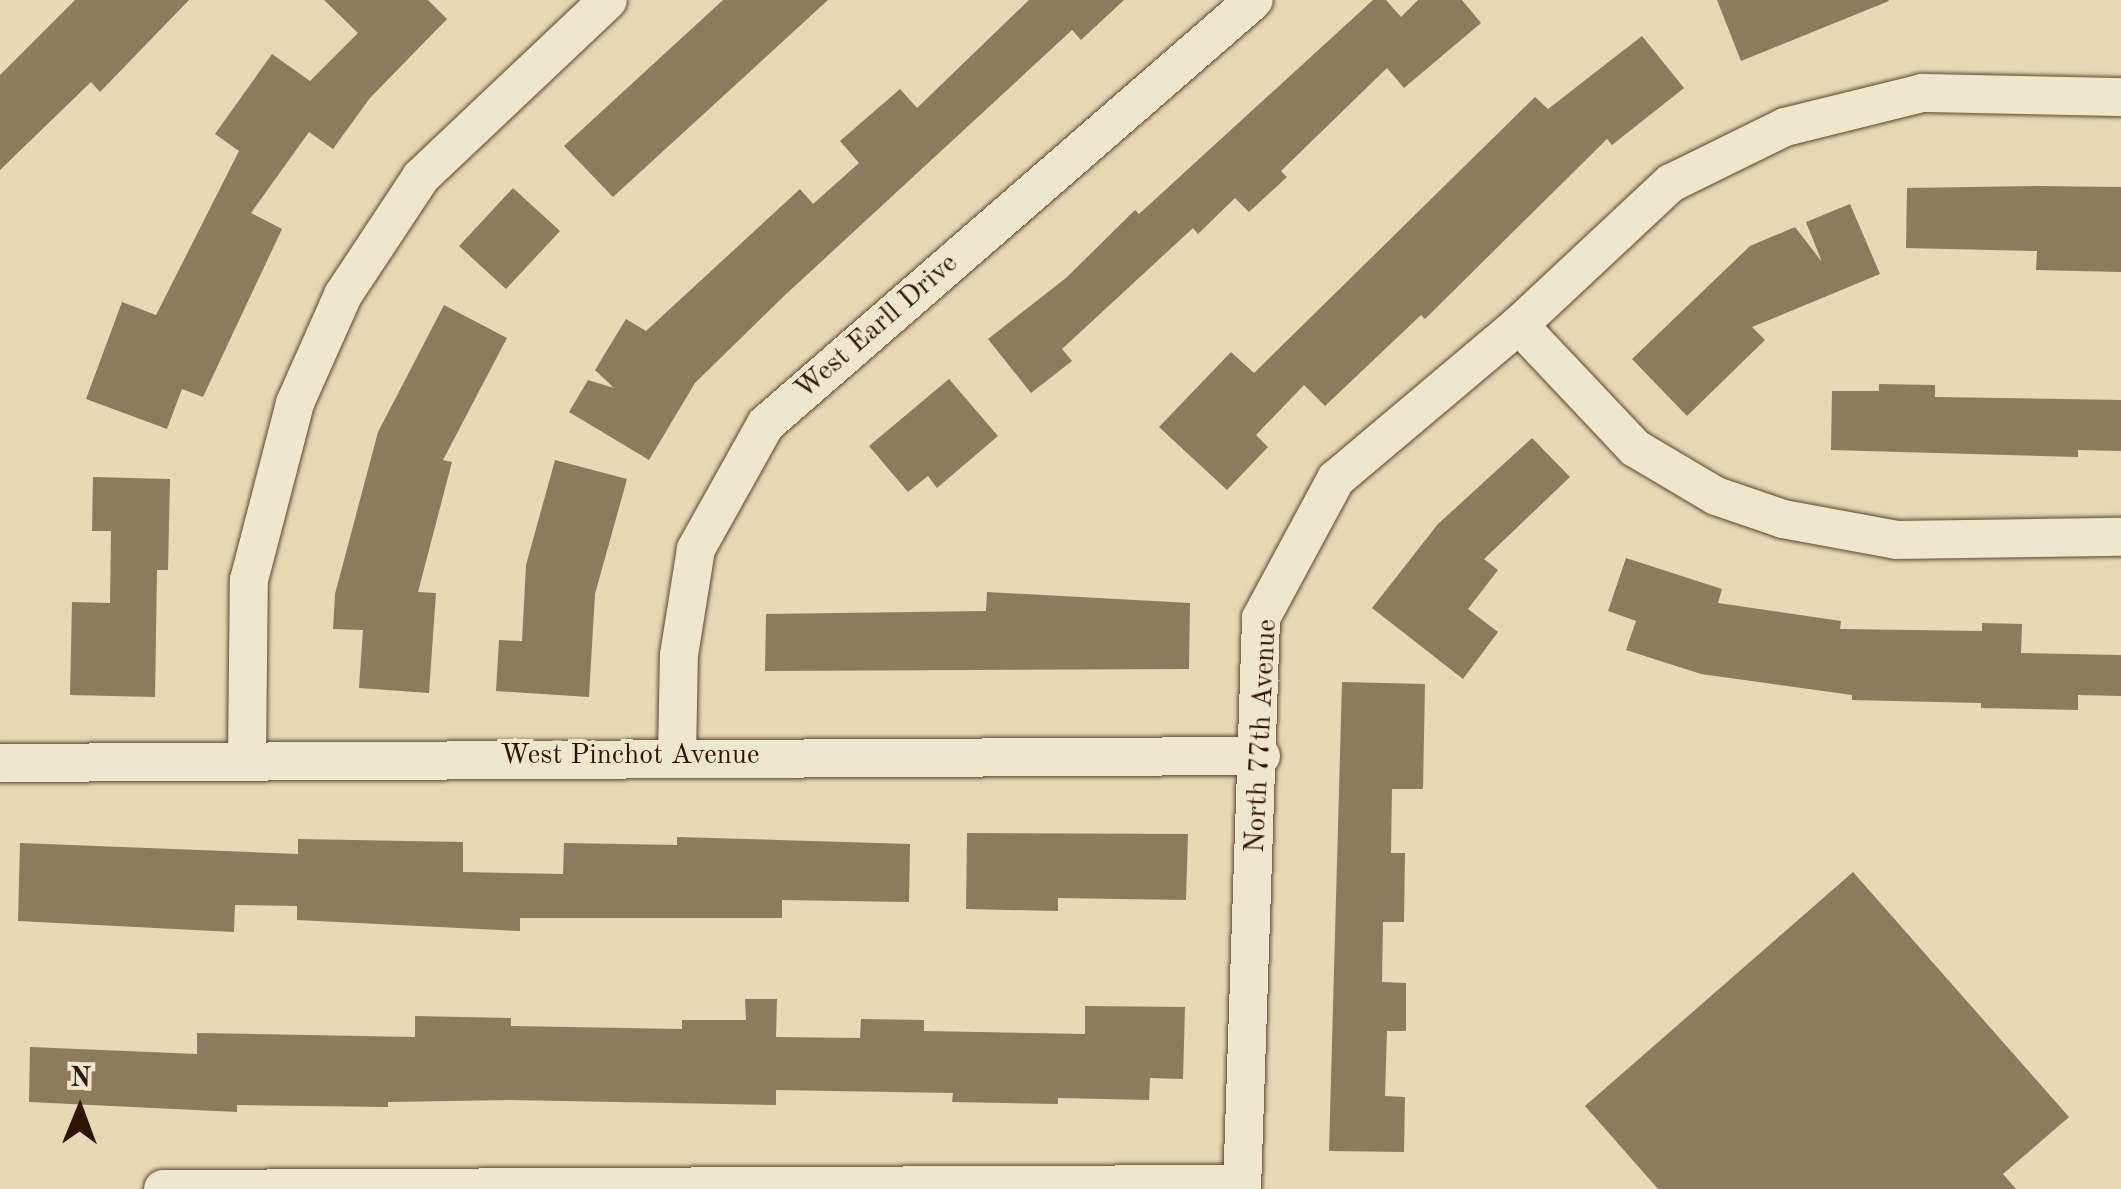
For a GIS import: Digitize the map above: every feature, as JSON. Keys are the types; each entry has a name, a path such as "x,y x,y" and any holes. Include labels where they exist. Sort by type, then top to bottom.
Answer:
{"street":[{"path":"247,758 249,580 295,403 343,295 421,176 608,0"},
{"name":"West Earll Drive","path":"677,756 679,655 696,549 766,424 1254,0"},
{"name":"North 77th Avenue","path":"1242,1186 1260,756 1261,618 1336,480 1519,325 1671,183 1785,127 1922,93 2121,96"},
{"path":"1519,325 1634,448 1716,496 1783,519 1897,540 2121,537"},
{"name":"West Pinchot Avenue","path":"0,764 247,758 1260,756"},
{"path":"163,1189 1242,1186"}],"building":[{"path":"75,0 189,0 100,92 91,82 0,170 0,75"},
{"path":"324,0 428,0 447,19 370,98 333,149 309,132 251,213 282,229 203,397 182,389 167,429 86,399 122,302 156,315 239,151 215,134 272,54 310,81 358,33"},
{"path":"723,0 828,0 613,197 564,146"},
{"path":"1029,0 1124,0 1081,40 1072,30 783,297 695,383 649,460 569,412 588,380 614,388 595,370 626,319 646,331 800,189 813,204 859,163 840,141 900,89 917,108"},
{"path":"1373,0 1386,0 1401,17 1418,0 1462,0 1481,23 1404,88 1387,68 1281,171 1287,177 1249,212 1235,198 1198,234 1193,228 1062,349 1072,361 1031,393 988,339 1066,278 1135,210 1139,214"},
{"path":"1717,0 1888,0 1889,1 1741,61"},
{"path":"1642,36 1684,88 1612,145 1607,139 1425,319 1421,315 1325,406 1304,385 1256,435 1268,447 1227,490 1159,427 1231,352 1254,373 1535,97 1548,109"},
{"path":"2121,187 2121,272 2036,270 2037,251 1906,248 1907,188"},
{"path":"513,188 560,231 506,289 459,246"},
{"path":"1850,204 1880,274 1752,327 1765,340 1687,416 1632,359 1750,246 1795,227 1822,262 1806,222"},
{"path":"444,305 507,338 443,460 452,462 418,592 436,593 429,693 359,688 363,630 333,629 335,594 378,432"},
{"path":"949,379 998,436 937,488 928,476 908,492 869,446"},
{"path":"1879,384 1935,385 1935,397 2121,400 2121,451 2078,450 2078,457 1831,450 1832,391 1879,391"},
{"path":"1532,438 1570,477 1484,559 1498,570 1468,609 1498,632 1463,679 1372,608 1438,524"},
{"path":"555,460 627,479 595,594 589,697 496,691 499,640 522,641 526,565"},
{"path":"93,477 170,479 168,570 157,570 155,697 70,695 72,602 110,603 111,531 92,531"},
{"path":"1626,558 1722,589 1718,603 1841,621 1840,629 1982,631 1982,623 2022,624 2021,653 2121,655 2121,696 2078,695 2078,710 1981,708 1981,703 1852,700 1852,695 1701,674 1626,650 1636,621 1608,611"},
{"path":"987,592 1190,603 1189,669 765,671 766,614 986,611"},
{"path":"1342,682 1425,684 1423,789 1392,789 1391,853 1405,853 1404,922 1383,922 1382,982 1406,983 1406,1031 1387,1031 1385,1096 1405,1097 1404,1152 1329,1151"},
{"path":"967,833 1188,834 1186,900 1058,898 1058,911 966,909"},
{"path":"677,837 910,844 909,902 782,900 782,918 520,918 520,931 297,920 297,906 235,905 234,932 18,921 20,843 298,854 298,839 463,842 463,872 563,874 564,843 677,845"},
{"path":"1853,872 2069,1117 2003,1174 2016,1189 1658,1189 1585,1106"},
{"path":"745,999 777,999 776,1037 860,1038 861,1019 924,1020 924,1031 1085,1034 1085,1006 1185,1007 1183,1079 1150,1078 1149,1100 1058,1098 1058,1104 952,1102 953,1093 776,1090 776,1105 510,1100 388,1102 388,1107 237,1105 237,1112 29,1102 30,1047 197,1054 197,1033 415,1037 415,1016 511,1018 511,1026 682,1029 682,1020 746,1020"}]}
